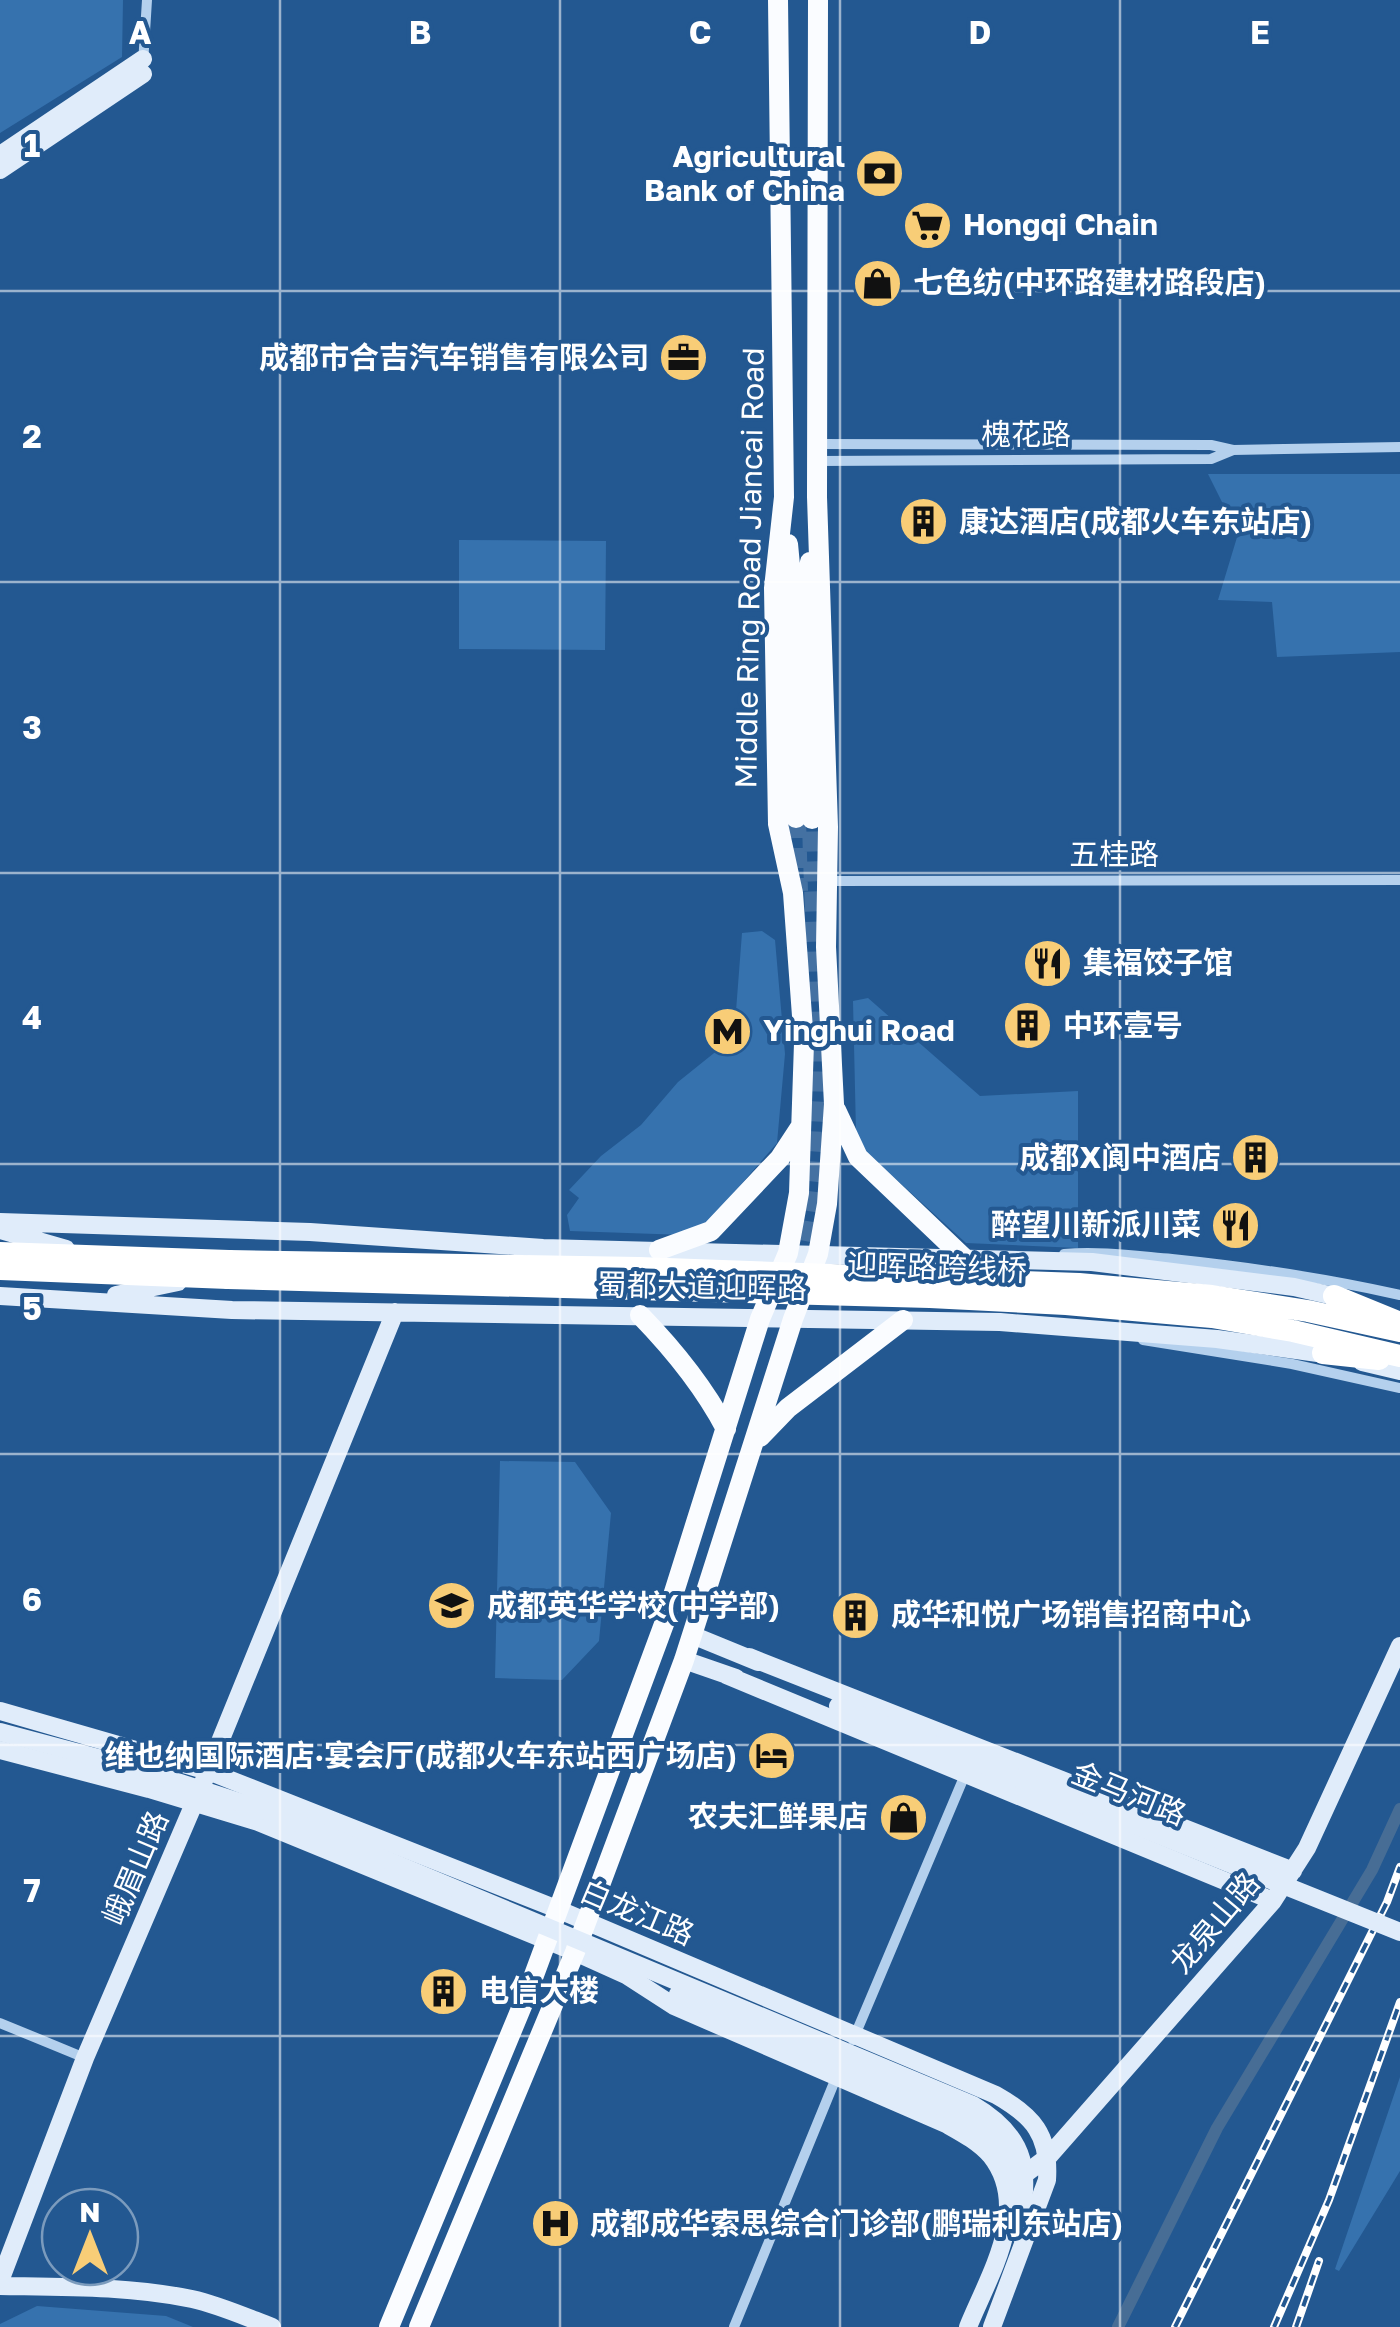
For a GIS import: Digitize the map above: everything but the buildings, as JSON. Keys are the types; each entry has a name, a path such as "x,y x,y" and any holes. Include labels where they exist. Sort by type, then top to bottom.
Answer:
{"highway":[{"path":"0,1253 86,1255 222,1272"},
{"path":"0,1269 222,1272"},
{"name":"迎晖路跨线桥","path":"222,1272 678,1269 1078,1284 1231,1299 1400,1331"},
{"name":"迎晖路跨线桥","path":"222,1272 1066,1304 1212,1318 1293,1331 1400,1358"},
{"path":"1334,1296 1400,1322"},
{"path":"1323,1353 1400,1358"}],"main road":[{"name":"Middle Ring Road Jiancai Road","path":"389,2327 547,1940 664,1624 760,1319 788,1252 798,1193 804,1042 794,893 778,824 774,588 784,498 778,0"},
{"path":"419,2327 587,1922 684,1660 793,1319 818,1254 827,1204 834,1104 826,946 828,881 817,453 818,0"},
{"path":"784,498 804,819 807,586 818,496"},
{"path":"834,1104 858,1158 964,1258"},
{"path":"659,1250 711,1232 780,1158 802,1125"},
{"path":"640,1315 665,1340 710,1399 726,1429"},
{"path":"755,1442 788,1408 903,1320"}],"street":[{"path":"0,170 142,67 147,0"},
{"path":"0,155 142,67"},
{"name":"槐花路","path":"817,453 1211,445 1233,450 1400,447"},
{"name":"槐花路","path":"817,453 1211,459 1233,450"},
{"name":"五桂路","path":"828,881 1400,880"},
{"name":"蜀都大道迎晖路","path":"0,1222 310,1232 542,1248 1092,1262 1294,1288 1400,1310"},
{"path":"0,1230 86,1255"},
{"path":"542,1248 569,1264 574,1282 569,1301 542,1315"},
{"path":"1000,1322 977,1305 974,1289 978,1274 986,1266 1003,1259 1078,1252 1286,1272 1400,1296"},
{"path":"90,1300 222,1272"},
{"name":"蜀都大道迎晖路","path":"0,1296 232,1310 1083,1326 1323,1353 1400,1371"},
{"name":"峨眉山路","path":"0,2284 85,2058 208,1771 395,1312"},
{"path":"1083,1326 1400,1388"},
{"path":"692,1635 1293,1871"},
{"name":"龙泉山路","path":"1006,2188 1049,2156 1273,1901 1308,1848 1400,1646"},
{"path":"749,1657 838,1706"},
{"path":"684,1660 1273,1901"},
{"path":"726,1675 838,1706"},
{"name":"金马河路","path":"838,1706 1400,1932"},
{"name":"白龙江路","path":"0,1711 208,1771 558,1910 996,2094 1021,2109 1038,2128 1049,2156"},
{"path":"0,1732 128,1766 279,1815 974,2104 1005,2127 1023,2162 1024,2203 1017,2233 979,2327"},
{"path":"734,2327 977,1746"},
{"name":"白龙江路","path":"0,1750 258,1822 626,1974 674,2006 921,2112 975,2142 990,2156 1006,2188"},
{"path":"626,1974 975,2124 996,2141 1011,2161 1019,2188 1017,2233"},
{"path":"0,2023 85,2058"},
{"path":"992,2327 1036,2214 1049,2156"},
{"path":"968,2327 1006,2234 1006,2188"},
{"path":"0,2284 149,2292 195,2300 272,2327"}],"shaded area":[{"path":"0,0 123,0 122,57 0,133"},
{"path":"1208,474 1400,474 1400,652 1277,657 1272,602 1218,600 1238,534"},
{"path":"459,540 606,541 605,650 459,649"},
{"path":"762,931 775,940 785,1054 777,1143 704,1227 685,1235 570,1231 567,1215 579,1198 569,1190 601,1156 641,1125 678,1082 734,1037 742,933"},
{"path":"868,998 980,1096 1078,1091 1078,1248 966,1243 865,1151 856,1132 853,1001"},
{"path":"500,1461 575,1462 611,1513 599,1641 562,1680 495,1678"},
{"path":"1400,2077 1400,2171 1339,2271 1335,2269"},
{"path":"37,2306 166,2316 193,2327 0,2327"}],"waterway":[{"path":"1118,2327 1217,2128 1372,1870 1400,1809"}],"tunnel":[{"path":"796,818 798,891"},
{"path":"797,1270 808,1215 817,1102 812,819"}],"railway":[{"path":"1175,2327 1387,1902 1400,1867"},
{"path":"1274,2327 1329,2200 1400,2002"},
{"path":"1296,2327 1319,2261"}],"place":[{"name":"Agricultural Bank of China","path":"880,174"},
{"name":"Hongqi Chain","path":"928,225"},
{"name":"七色纺(中环路建材路段店)","path":"878,283"},
{"name":"成都市合吉汽车销售有限公司","path":"684,358"},
{"name":"康达酒店(成都火车东站店)","path":"924,522"},
{"name":"集福饺子馆","path":"1048,963"},
{"name":"中环壹号","path":"1028,1026"},
{"name":"Yinghui Road","path":"728,1031"},
{"name":"成都X阆中酒店","path":"1256,1158"},
{"name":"醉望川新派川菜","path":"1236,1225"},
{"name":"成都英华学校(中学部)","path":"452,1606"},
{"name":"成华和悦广场销售招商中心","path":"856,1615"},
{"name":"维也纳国际酒店·宴会厅(成都火车东站西广场店)","path":"772,1756"},
{"name":"农夫汇鲜果店","path":"903,1817"},
{"name":"电信大楼","path":"444,1991"},
{"name":"成都成华索思综合门诊部(鹏瑞利东站店)","path":"555,2224"}]}
